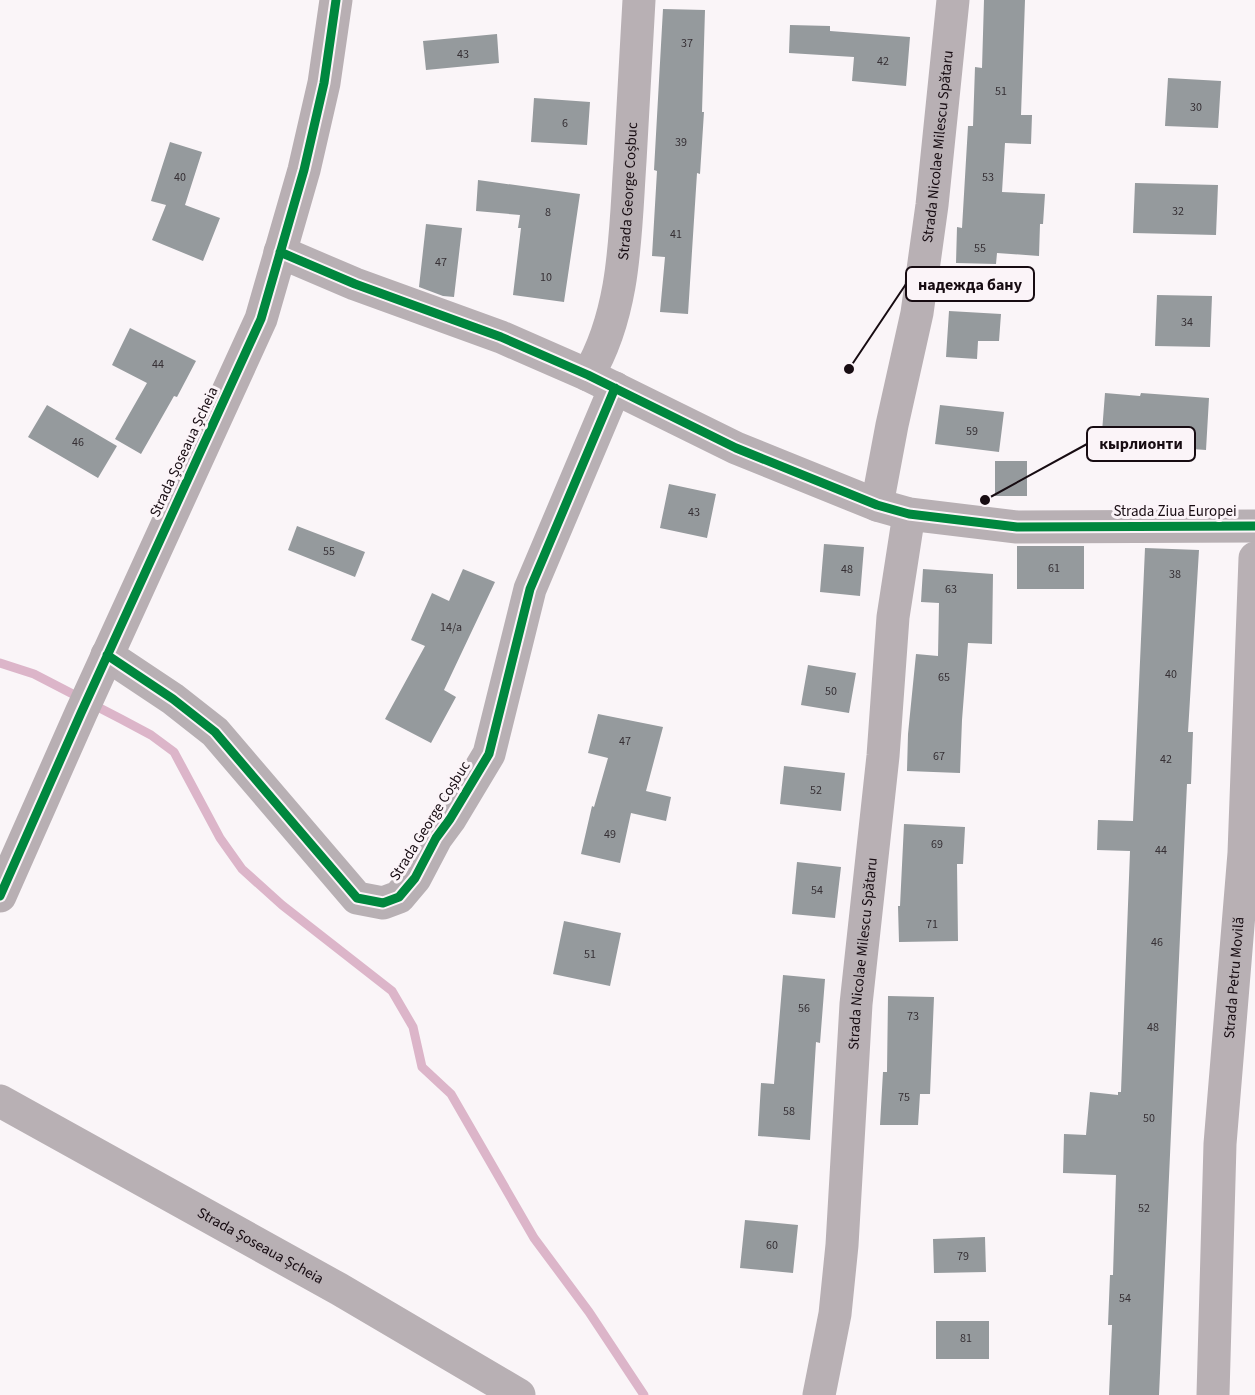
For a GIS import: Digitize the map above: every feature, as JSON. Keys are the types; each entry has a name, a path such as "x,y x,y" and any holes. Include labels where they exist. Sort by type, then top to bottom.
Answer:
{"main road":[{"name":"Strada Șoseaua Șcheia","path":"0,896 256,329 304,170 324,83 336,0"}],"street":[{"name":"Strada George Coșbuc","path":"102,666 173,699 215,732 357,898 383,903 399,897 415,878 436,838 489,754 530,589 601,381 601,353 613,318 626,230 639,0"},
{"name":"Strada Nicolae Milescu Spătaru","path":"878,505 892,425 917,313 932,205 953,0"},
{"name":"Strada Ziua Europei","path":"280,252 355,284 501,337 601,381 736,448 878,505 909,514 1017,527 1255,526"},
{"name":"Strada Nicolae Milescu Spătaru","path":"819,1395 835,1314 839,1279 856,1004 883,756 893,617 909,514"},
{"name":"Strada Petru Movilă","path":"1213,1395 1220,1144 1244,853 1255,558"},
{"name":"Strada Șoseaua Șcheia","path":"0,1101 329,1283 519,1395"}],"building":[{"path":"984,0 1025,0 1021,115 1032,115 1031,144 1005,143 1002,192 1045,194 1043,224 1040,224 1039,256 997,253 996,264 956,263 957,227 962,228 968,126 973,126 975,67 982,68"},
{"path":"663,9 705,10 702,112 704,112 700,174 697,173 688,314 660,312 665,257 652,256 657,171 654,170"},
{"path":"790,25 830,26 830,31 910,37 906,86 852,81 854,57 789,53"},
{"path":"497,34 499,63 426,70 423,41"},
{"path":"1168,78 1221,81 1218,128 1165,126"},
{"path":"534,98 590,102 587,145 531,142"},
{"path":"170,142 202,152 185,205 220,218 203,261 152,240 166,205 151,201"},
{"path":"478,180 580,194 564,302 513,295 521,228 518,228 520,215 476,211"},
{"path":"1135,183 1218,185 1216,235 1133,233"},
{"path":"426,224 462,228 454,297 443,296 419,287"},
{"path":"1157,295 1212,296 1210,347 1155,346"},
{"path":"949,311 1001,314 999,341 978,341 977,359 946,357"},
{"path":"130,328 196,361 177,397 174,396 141,454 115,439 147,383 112,365"},
{"path":"1105,393 1209,398 1206,450 1137,445 1138,435 1102,432"},
{"path":"47,405 117,446 98,478 28,437"},
{"path":"940,405 1004,412 999,452 935,444"},
{"path":"995,461 1027,461 1027,496 995,496"},
{"path":"669,484 716,494 707,538 660,528"},
{"path":"297,526 365,552 355,577 288,550"},
{"path":"824,544 864,547 860,596 820,592"},
{"path":"1017,546 1084,546 1084,589 1017,589"},
{"path":"1145,548 1199,550 1188,732 1193,732 1191,784 1187,784 1159,1395 1109,1395 1112,1325 1108,1325 1110,1275 1113,1275 1116,1175 1063,1173 1064,1134 1086,1135 1090,1092 1118,1095 1118,1092 1121,1092 1130,851 1097,850 1098,820 1133,821"},
{"path":"463,569 495,582 444,690 456,697 431,743 385,719 425,646 411,640 432,593 449,601"},
{"path":"923,569 993,574 992,644 968,643 960,773 907,771 908,734 916,654 938,656 939,603 921,602"},
{"path":"808,665 856,673 849,713 801,705"},
{"path":"598,714 663,727 646,791 671,797 666,821 631,813 620,863 581,854 592,806 594,807 608,758 588,753"},
{"path":"784,766 845,773 841,811 780,804"},
{"path":"904,824 965,827 963,864 957,864 958,941 899,942 898,906 900,906"},
{"path":"797,862 841,867 835,918 792,914"},
{"path":"564,921 621,933 610,986 553,974"},
{"path":"783,975 825,979 820,1043 816,1042 810,1140 758,1136 761,1083 774,1084"},
{"path":"888,996 934,997 930,1094 920,1094 918,1125 880,1125 883,1072 887,1072"},
{"path":"745,1220 798,1225 793,1273 740,1268"},
{"path":"985,1237 986,1272 934,1273 933,1239"},
{"path":"936,1321 989,1321 989,1359 936,1359"}],"waterway":[{"path":"0,663 34,674 151,735 174,752 220,838 242,869 282,905 392,991 413,1027 422,1067 451,1094 534,1238 589,1312 644,1395"}],"cycle path":[{"path":"0,896 261,319 304,170 324,83 336,0"},
{"path":"280,252 355,284 501,337 588,375 736,448 877,505 909,514 1017,527 1255,526"},
{"path":"107,655 173,699 215,732 357,898 383,903 399,897 415,878 436,838 489,754 530,589 615,388"}],"place":[{"name":"надежда бану","path":"849,369"},
{"name":"кырлионти","path":"985,500"}]}
